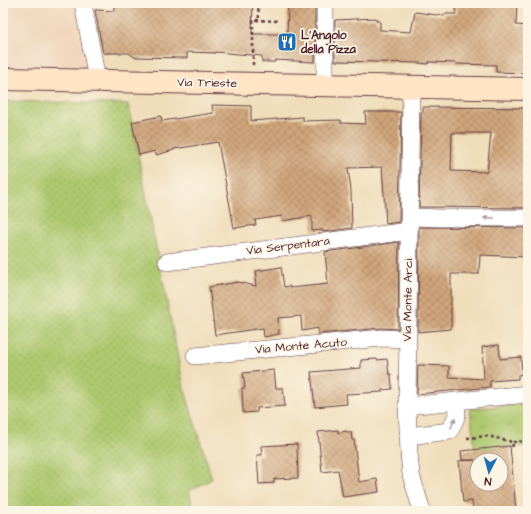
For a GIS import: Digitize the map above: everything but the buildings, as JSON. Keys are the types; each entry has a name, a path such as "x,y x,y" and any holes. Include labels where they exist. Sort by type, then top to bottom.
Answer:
{"street":[{"path":"83,3 97,80"},
{"path":"325,3 325,85"},
{"name":"Via Trieste","path":"3,79 528,89"},
{"name":"Via Monte Arci","path":"411,87 407,406 411,475 422,511"},
{"name":"Via Serpentara","path":"167,262 440,218 528,218"},
{"name":"Via Monte Acuto","path":"195,356 382,338 407,339"},
{"path":"407,406 528,394"},
{"path":"408,436 450,431 457,415 456,401"}],"path":[{"path":"258,3 259,20"},
{"path":"253,84 253,20 280,21"},
{"path":"467,438 488,436 512,442 528,440"},
{"path":"512,442 513,447"}],"shaded area":[{"path":"3,3 83,3 97,80 3,77"}],"green space":[{"path":"3,101 128,104 184,388 212,479 189,491 194,511 3,511"},
{"path":"528,403 528,446 511,446 475,450 470,409"}],"place":[{"name":"L'Angolo della Pizza","path":"287,42"}]}
